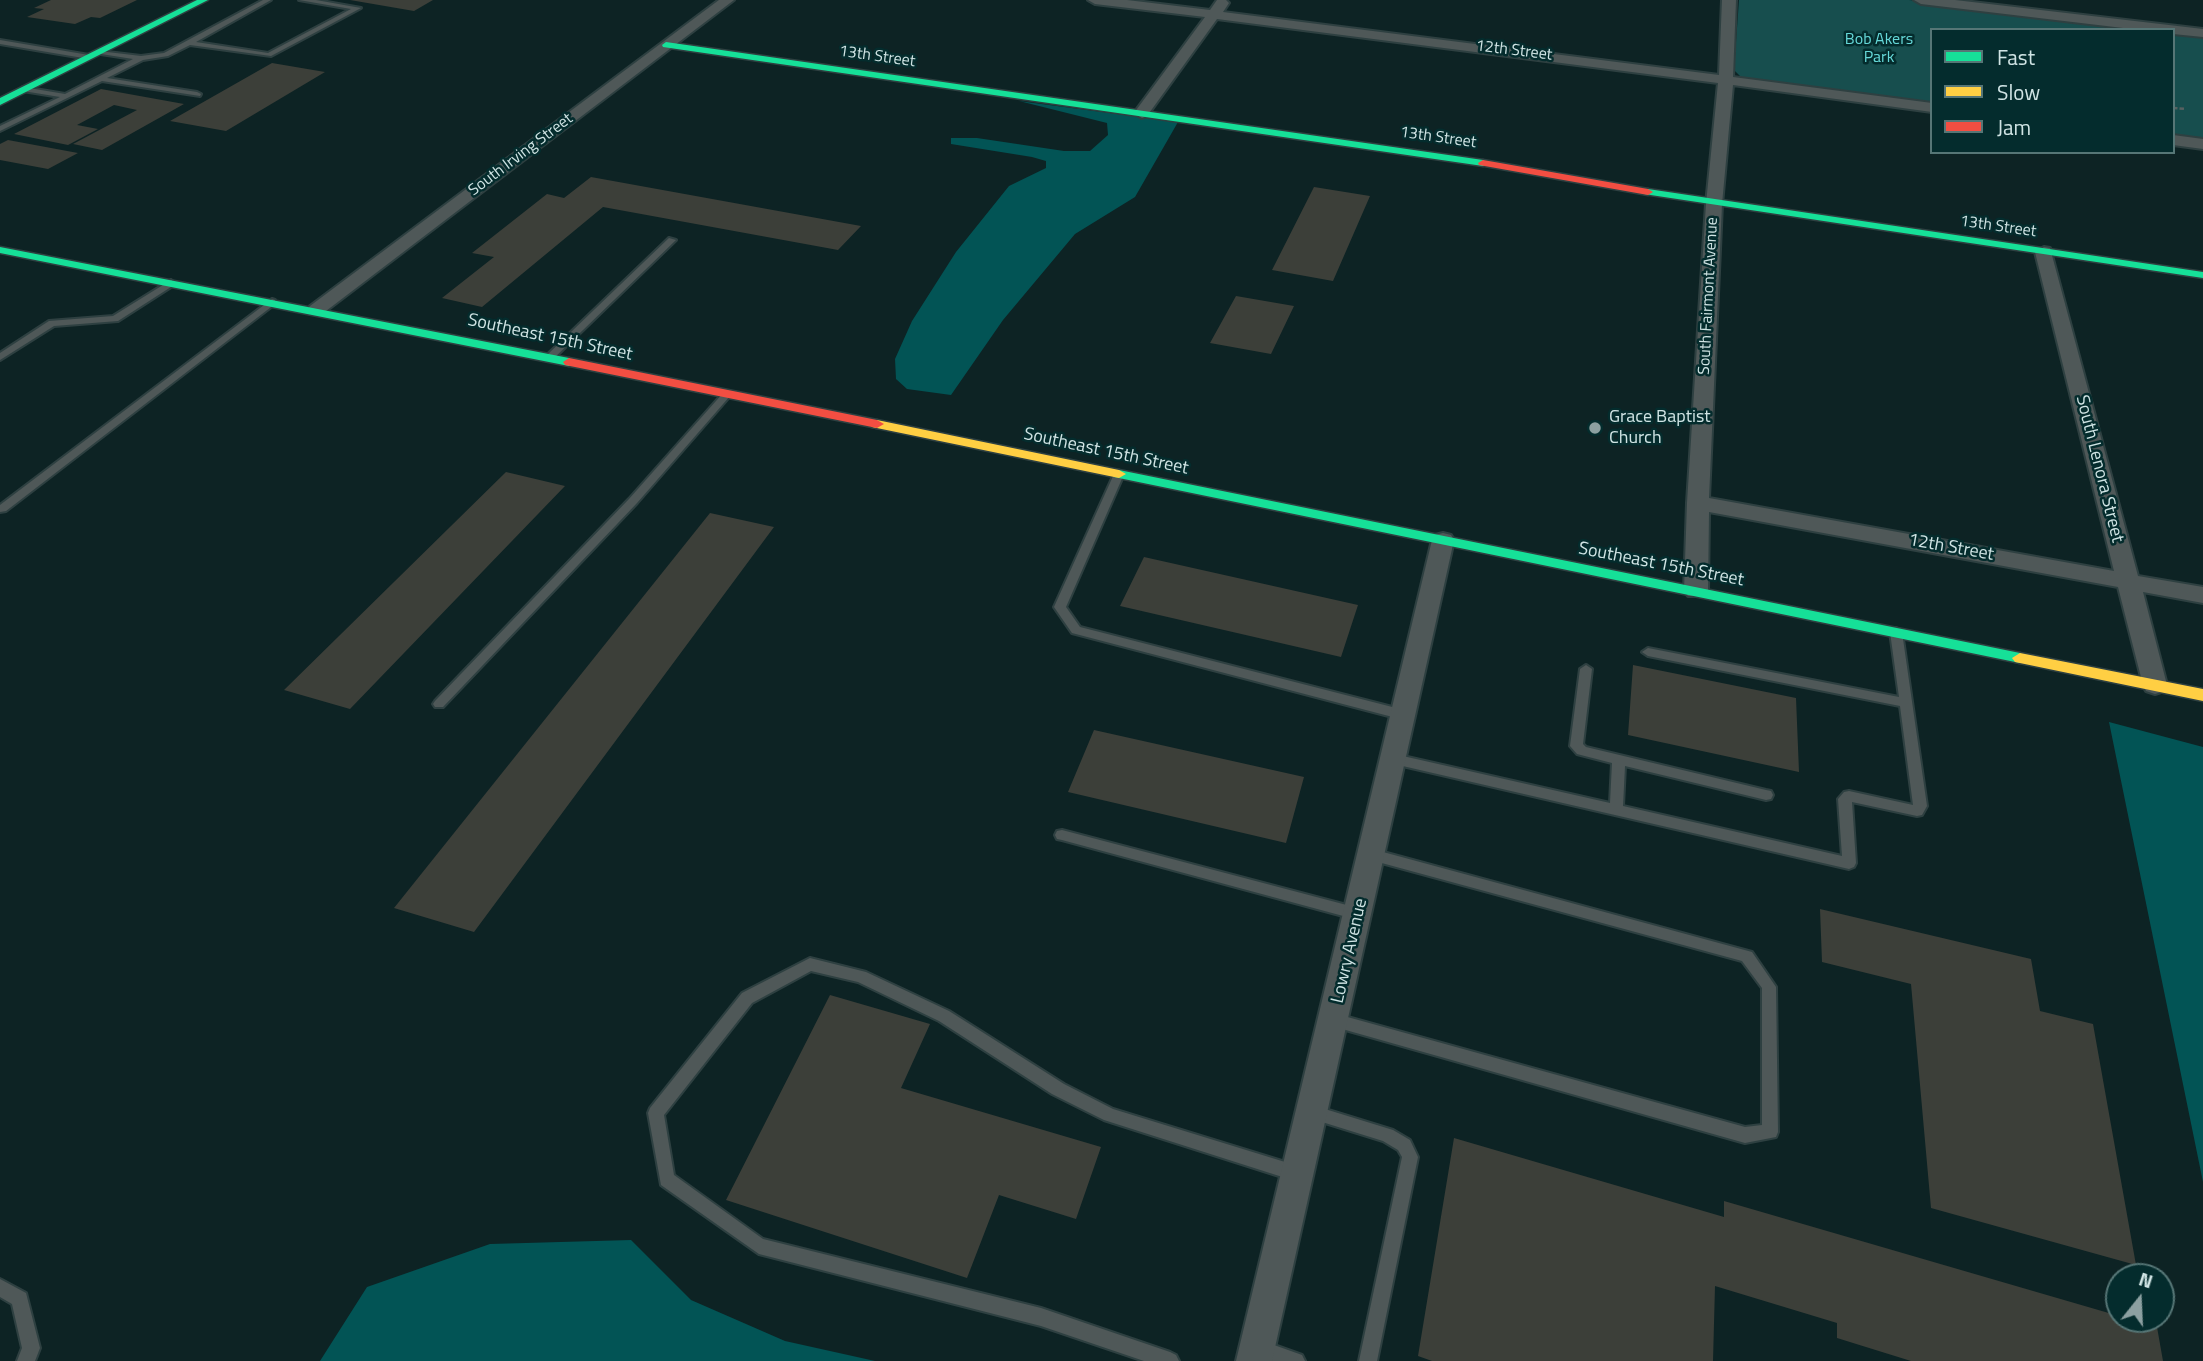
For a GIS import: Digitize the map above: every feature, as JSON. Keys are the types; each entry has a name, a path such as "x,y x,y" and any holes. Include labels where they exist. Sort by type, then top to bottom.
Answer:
{"main road":[{"path":"0,102 204,0"},
{"name":"13th Street","path":"666,45 1500,165 1714,204 2203,275"},
{"name":"Southeast 15th Street","path":"0,250 316,310 2203,695"}],"street":[{"name":"South Irving Street","path":"316,310 727,0"},
{"name":"12th Street","path":"1096,0 1726,79 1930,108"},
{"path":"1142,113 1224,0"},
{"name":"South Fairmont Avenue","path":"1696,592 1698,503 1714,204 1726,79 1729,0"},
{"path":"1921,0 2160,28"},
{"path":"2175,30 2203,33"},
{"path":"2175,140 2203,144"},
{"name":"South Lenora Street","path":"2044,252 2155,685"},
{"name":"12th Street","path":"1698,503 2203,595"},
{"name":"Lowry Avenue","path":"1255,1354 1443,540"}],"lane":[{"path":"0,42 141,58 166,55 268,0"},
{"path":"192,43 268,55 358,8 302,0"},
{"path":"0,129 141,58"},
{"path":"101,79 197,94"},
{"path":"26,89 66,96"},
{"path":"549,358 672,240"},
{"path":"0,357 52,323 115,319 171,283"},
{"path":"2,509 272,302"},
{"path":"439,704 633,502 727,394"},
{"path":"1119,474 1060,607 1076,630 1404,715"},
{"path":"1394,759 1849,863 1845,799 1849,796 1917,811 1920,806 1896,632"},
{"path":"1648,652 1906,703"},
{"path":"1586,669 1576,746 1582,751 1766,795"},
{"path":"1616,810 1619,760"},
{"path":"1062,835 1358,914"},
{"path":"1333,1020 1745,1135 1770,1132 1769,987 1747,956 1372,855"},
{"path":"1170,1361 1041,1317 759,1246 667,1179 656,1113 747,998 810,964 862,976 944,1016 1058,1089 1110,1115 1298,1174"},
{"path":"1312,1112 1387,1135 1404,1145 1410,1157 1368,1361"},
{"path":"0,1287 20,1299 31,1348 26,1361"},
{"path":"1255,1354 1296,1361"}],"path":[{"path":"2175,108 2186,109"}],"green space":[{"name":"Bob Akers Park","path":"1739,0 1909,0 2148,28 1930,28 1930,106 1741,77 1734,70"},
{"path":"2175,31 2203,34 2203,141 2175,137"}],"shaded area":[{"path":"1019,101 1178,122 1135,197 1075,234 1003,320 951,395 907,389 896,379 895,359 912,321 956,252 1009,186 1046,168 1046,161 951,144 951,138 977,138 1064,151 1090,151 1108,135 1107,123"},
{"path":"2109,722 2203,747 2203,1182"},
{"path":"631,1240 691,1300 785,1341 875,1361 320,1361 367,1287 490,1244"}],"building":[{"path":"51,0 137,0 100,18 91,17 75,24 27,17 44,9 34,8"},
{"path":"350,0 433,0 414,11"},
{"path":"272,63 325,72 226,131 170,121"},
{"path":"101,89 184,104 102,150 73,144 137,110 114,105 77,125 98,129 68,145 14,134"},
{"path":"8,140 78,153 48,169 0,160 0,144"},
{"path":"591,177 861,226 838,250 603,207 482,307 442,298 494,257 472,253 547,194 564,198"},
{"path":"1314,187 1370,196 1333,281 1272,270"},
{"path":"1236,296 1294,306 1271,354 1210,343"},
{"path":"506,472 565,486 350,709 284,690"},
{"path":"710,513 774,527 474,932 394,908"},
{"path":"1144,557 1358,605 1341,657 1120,606"},
{"path":"1633,665 1796,698 1799,772 1628,735"},
{"path":"1094,730 1304,777 1286,843 1068,792"},
{"path":"1820,909 2031,959 2040,1011 2093,1024 2136,1263 1931,1208 1911,984 1822,962"},
{"path":"830,995 930,1024 901,1088 1101,1147 1076,1219 999,1195 967,1278 726,1200"},
{"path":"1454,1138 1724,1217 1724,1201 2105,1312 2105,1333 2158,1333 2163,1361 1911,1361 1837,1338 1837,1323 1715,1286 1713,1361 1432,1361 1418,1356"}],"traffic: fast":[{"path":"0,102 204,0"},
{"path":"666,45 1483,163"},
{"path":"1648,192 2203,275"},
{"path":"0,250 569,362"},
{"path":"1119,474 2020,658"}],"traffic: slow":[{"path":"877,424 1119,474"},
{"path":"2020,658 2203,695"}],"traffic: jam":[{"path":"1483,163 1648,192"},
{"path":"569,362 877,424"}],"place":[{"name":"Grace Baptist Church","path":"1595,428"}]}
